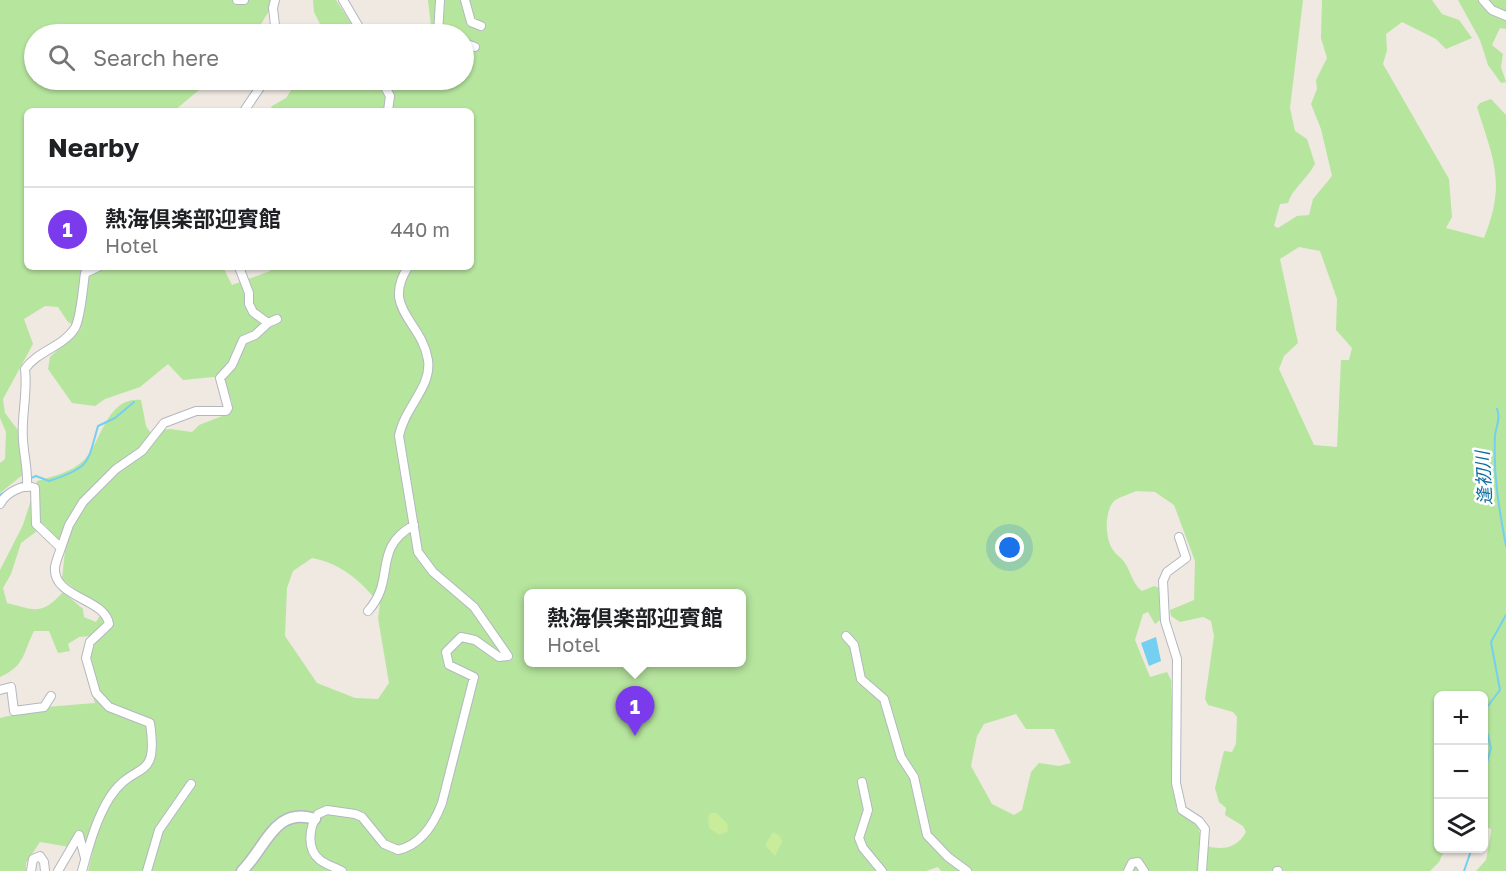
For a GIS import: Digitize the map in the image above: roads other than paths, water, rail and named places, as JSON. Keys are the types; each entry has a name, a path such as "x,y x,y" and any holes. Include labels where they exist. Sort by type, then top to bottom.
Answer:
{"street":[{"path":"237,0 244,0"},
{"path":"275,0 273,8 275,24"},
{"path":"343,0 357,24"},
{"path":"439,24 440,0"},
{"path":"465,0 471,22 481,26"},
{"path":"1483,0 1492,10 1506,16"},
{"path":"246,108 258,90"},
{"path":"387,90 390,96 388,108"},
{"path":"27,487 29,467 23,439 27,387 25,369 32,358 66,338 76,326 86,273 92,270"},
{"path":"240,270 249,293 249,304 267,323"},
{"path":"342,871 320,861 315,855 310,834 315,819 323,811 355,814 362,817 376,836 391,848 398,850 416,844 437,817 442,803 474,677 449,665 446,652 461,637 475,640 499,657 508,656 474,607 425,562 414,541 414,525 399,436 405,414 421,393 429,362 426,350 399,303 399,280 406,270"},
{"path":"82,871 102,812 111,795 148,765 153,757 150,723 109,707 96,693 86,658 90,642 109,624 108,618 91,603 74,594 56,575 55,567 69,525 83,502 116,469 142,451 164,423 195,411 226,411 228,408 220,378 232,365 243,340 255,335 267,323 277,320"},
{"path":"0,504 9,493 27,487 35,488 36,524 61,548"},
{"path":"368,611 381,593 390,544 395,537 414,525"},
{"path":"1179,537 1186,558 1167,572 1163,581 1165,621 1177,660 1176,783 1182,810 1199,821 1205,829 1202,871"},
{"path":"846,636 852,642 861,679 884,699 901,757 914,777 927,835 967,871"},
{"path":"0,690 11,687 14,711 44,707 51,696"},
{"path":"862,782 868,810 859,838 862,848 882,871"},
{"path":"147,871 159,830 191,784"},
{"path":"242,871 284,819 298,815 315,819"},
{"path":"58,871 79,836 85,859"},
{"path":"31,871 33,859 40,856 45,871"},
{"path":"1128,871 1134,862 1140,863 1144,871"}],"water":[{"path":"1156,637 1161,661 1149,666 1141,643"}],"waterway":[{"path":"31,478 36,476 49,481 80,467 89,456 98,426 115,418 134,402"},
{"name":"逢初川","path":"1497,409 1496,478 1506,546"},
{"path":"0,495 22,483"},
{"name":"逢初川","path":"1488,706 1500,690 1491,642 1506,615"},
{"name":"逢初川","path":"1488,736 1491,748 1488,759"},
{"name":"逢初川","path":"1464,871 1470,853"}],"place":[{"name":"熱海倶楽部迎賓館","path":"635,736"}]}
